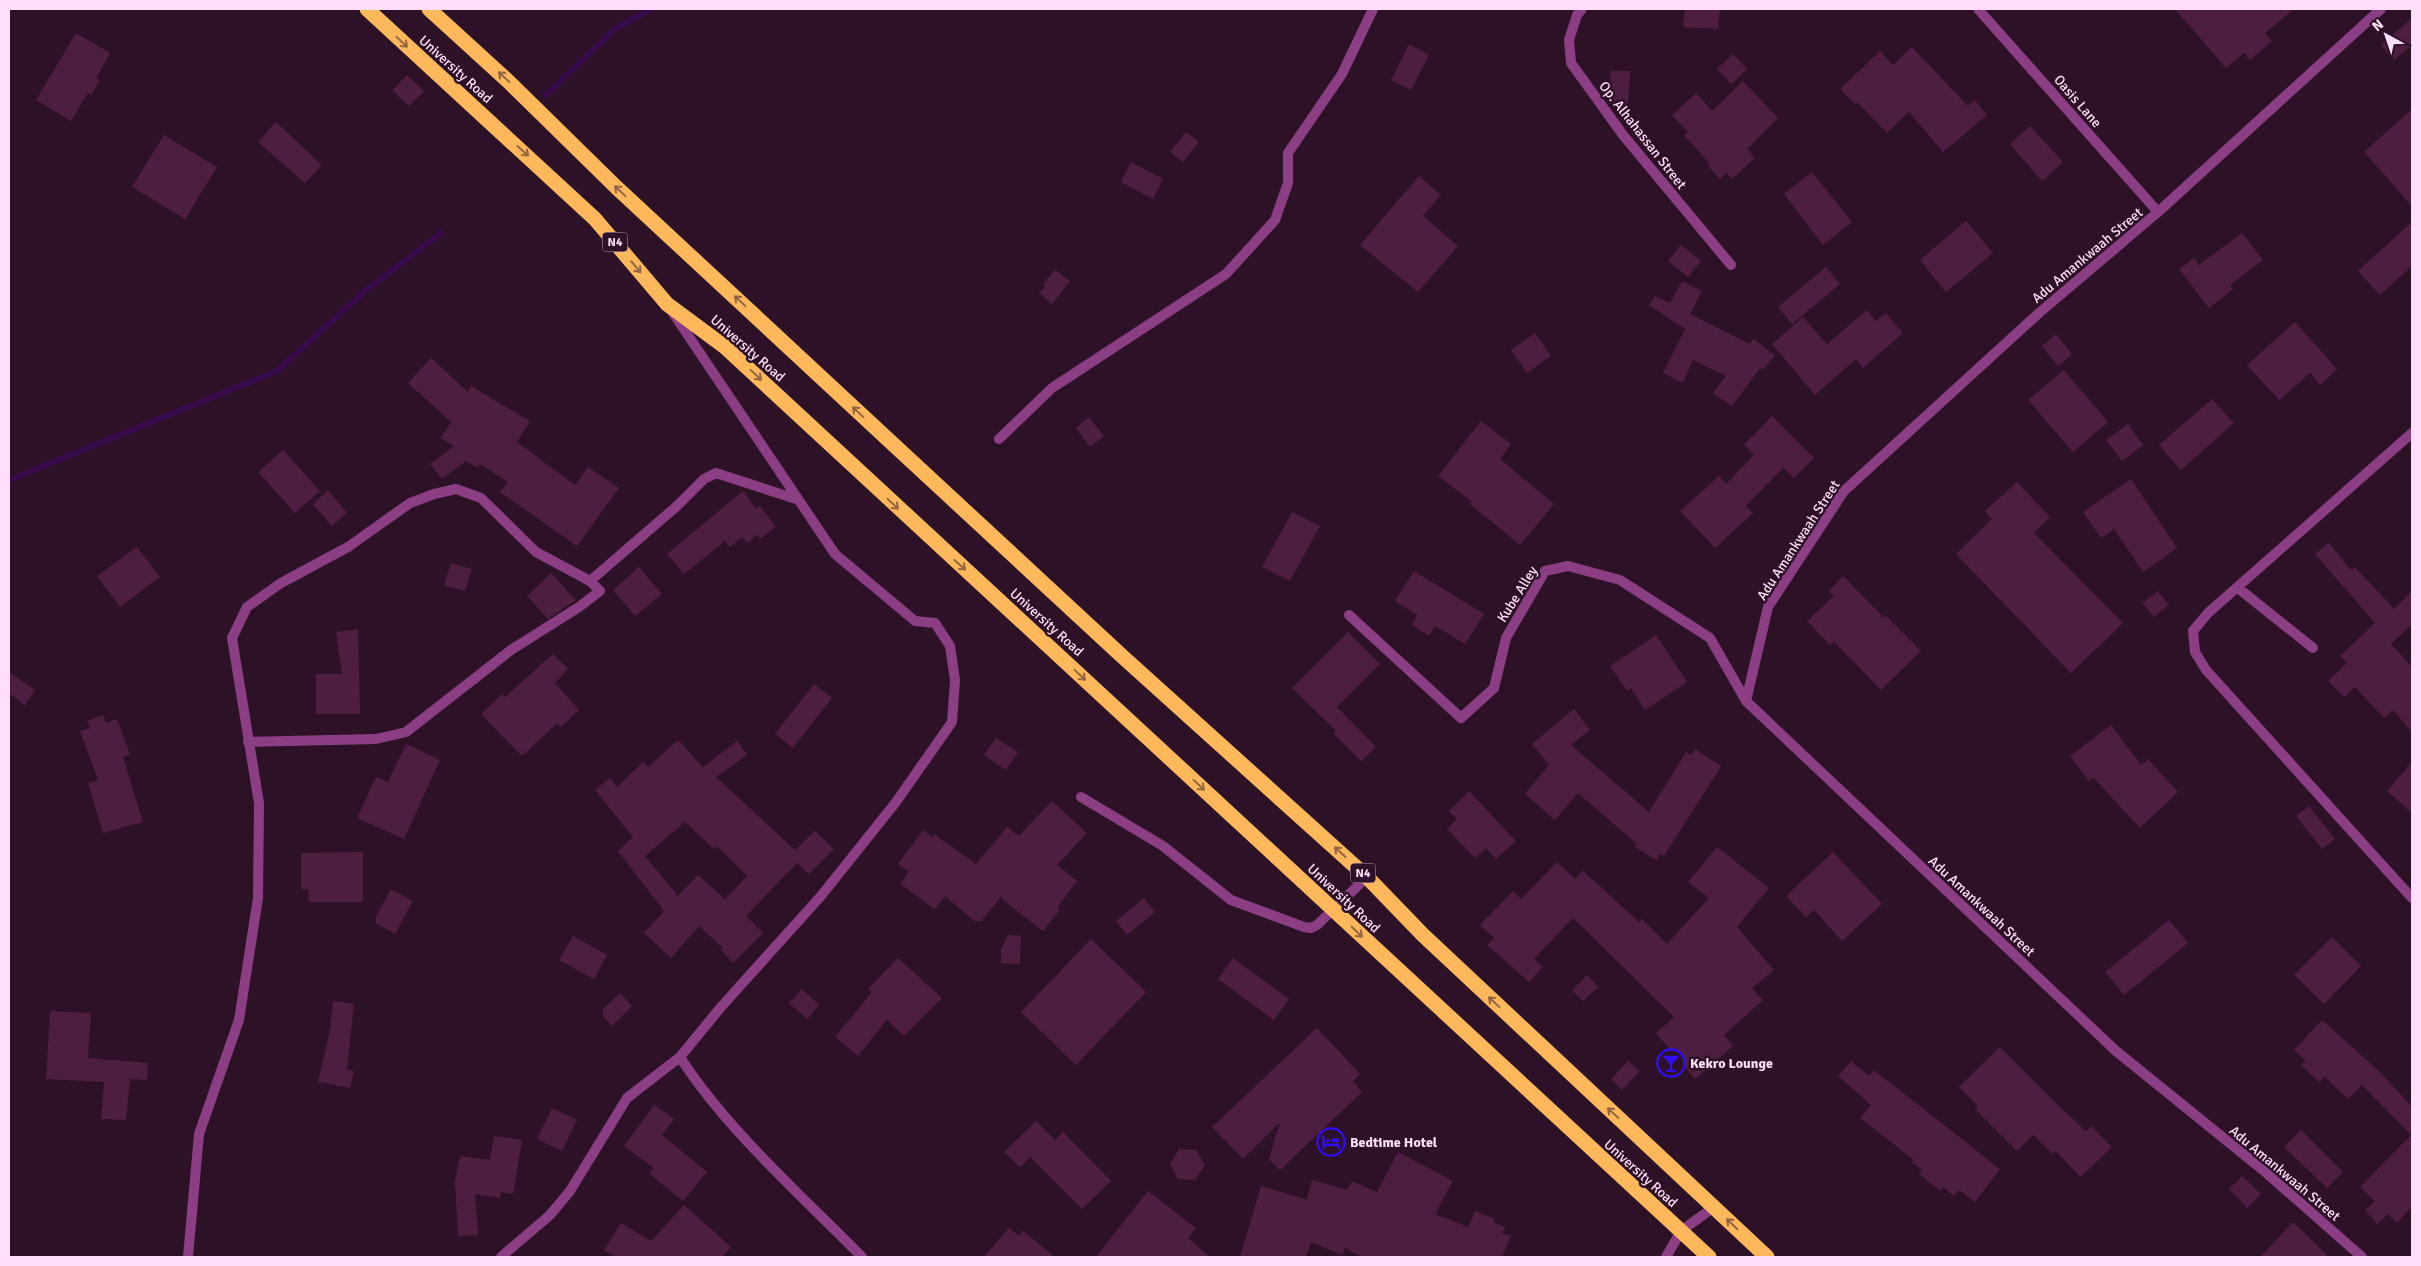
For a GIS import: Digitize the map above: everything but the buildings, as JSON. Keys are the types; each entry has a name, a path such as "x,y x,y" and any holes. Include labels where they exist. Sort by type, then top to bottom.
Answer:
{"highway":[{"name":"University Road","path":"367,9 595,219 667,304 725,346 924,533 1709,1257"},
{"name":"University Road","path":"429,9 509,82 616,187 1123,657 1367,877 1423,935 1767,1257"}],"street":[{"path":"999,439 1052,388 1226,274 1276,220 1288,183 1288,153 1342,74 1374,9"},
{"name":"Op. Alhahassan Street","path":"1582,9 1577,15 1569,40 1571,63 1623,135 1731,265"},
{"name":"Oasis Lane","path":"1978,9 2158,212"},
{"name":"Adu Amankwaah Street","path":"2362,1257 2263,1170 2116,1051 1746,702 1768,607 1844,491 2039,313 2158,212 2381,9"},
{"path":"501,1257 550,1215 570,1191 627,1098 680,1058 721,1007 821,896 896,802 952,722 955,680 950,646 936,623 915,621 835,554 796,499 743,414 667,304"},
{"path":"2412,433 2208,613 2193,631 2195,652 2206,670 2412,898"},
{"path":"590,581 677,506 704,479 716,473 796,499"},
{"path":"188,1257 199,1134 239,1020 258,898 259,803 248,742 232,638 247,606 280,583 348,547 410,504 434,494 456,489 481,498 536,552 590,581 600,591 579,607 511,650 406,732 376,739 248,742"},
{"name":"Kube Alley","path":"1350,615 1461,718 1494,688 1506,638 1545,571 1568,566 1620,580 1710,638 1746,702"},
{"path":"2238,588 2313,648"},
{"path":"1081,797 1163,846 1231,900 1311,928 1334,911 1367,877"},
{"path":"680,1058 698,1086 763,1157 862,1257"},
{"path":"1666,1257 1681,1231 1714,1208"}],"waterway":[{"path":"546,95 616,28 651,9"},
{"path":"9,480 277,371 365,291 441,233"}],"place":[{"name":"Kekro Lounge","path":"1671,1063"},
{"name":"Bedtime Hotel","path":"1331,1142"}]}
